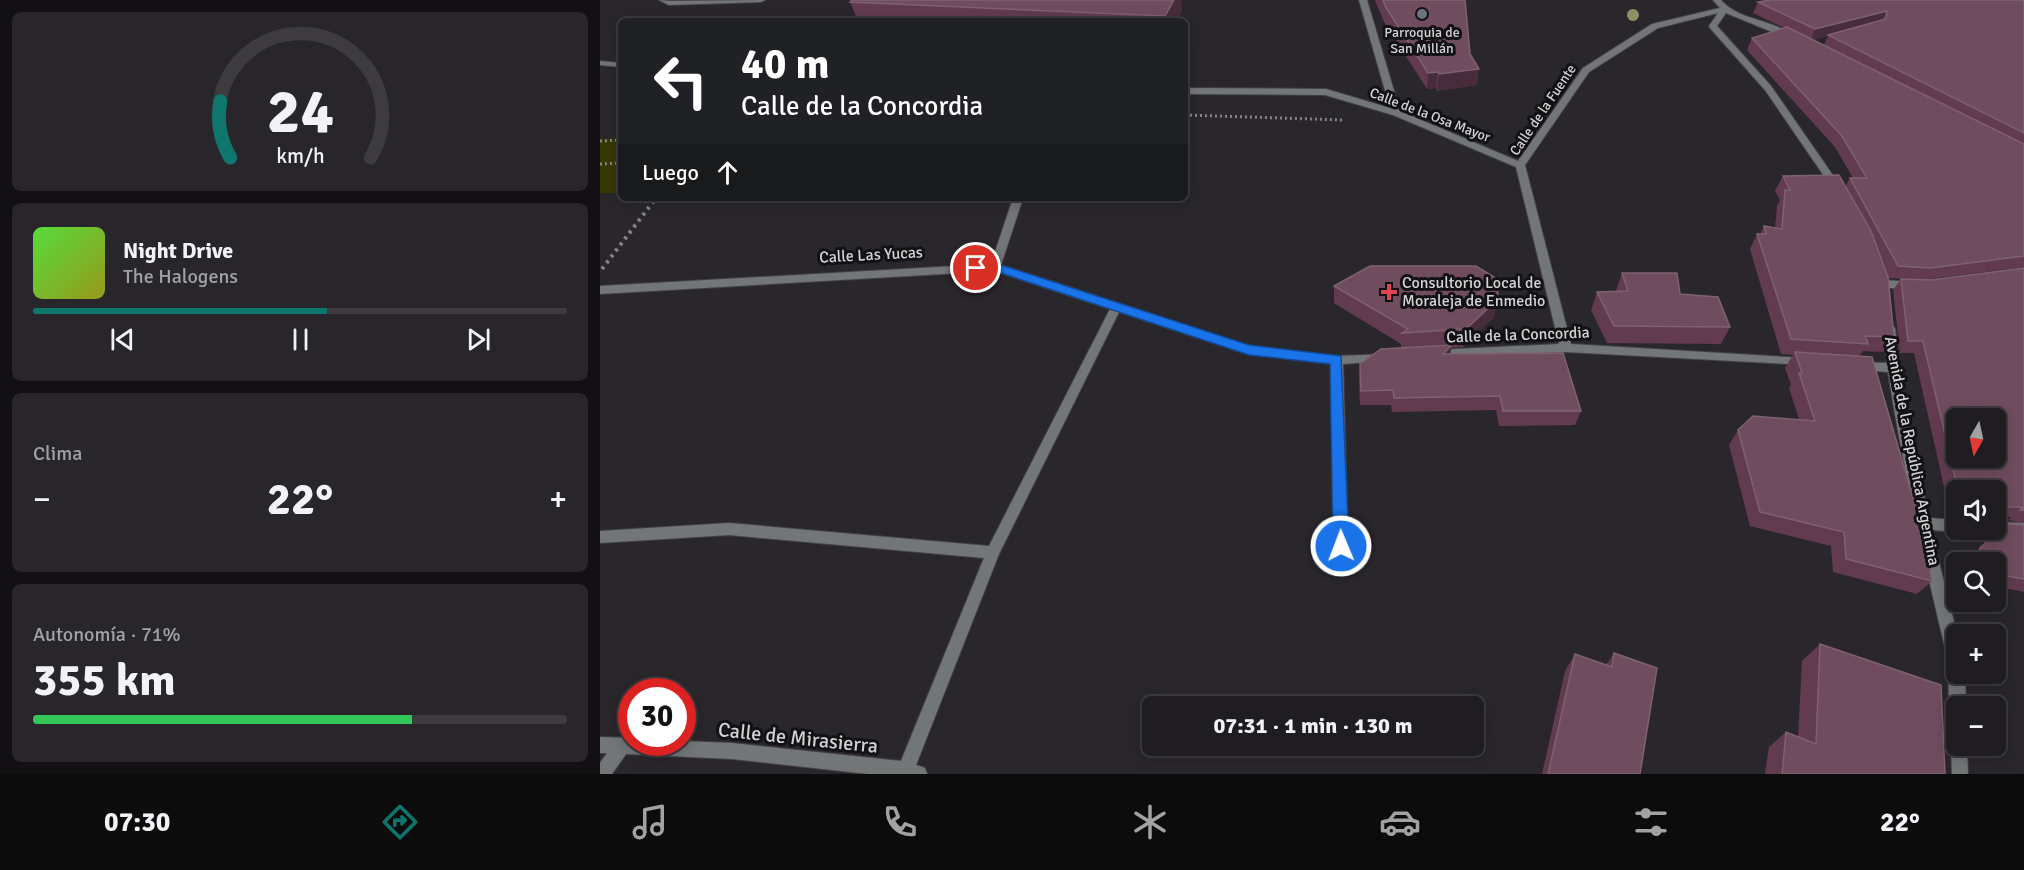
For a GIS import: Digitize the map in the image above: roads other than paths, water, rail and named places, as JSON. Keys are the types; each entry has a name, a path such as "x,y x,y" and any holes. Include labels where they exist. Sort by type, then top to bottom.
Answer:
{"street":[{"path":"663,0 669,3 761,0"},
{"path":"1364,0 1396,113"},
{"path":"1800,41 1766,24 1736,17 1721,5 1713,26 1768,88 1840,195"},
{"name":"Calle de la Fuente","path":"1566,348 1520,165 1586,70 1655,26 1721,5"},
{"path":"600,63 618,65"},
{"name":"Calle de la Osa Mayor","path":"1188,91 1326,92 1396,113 1520,165"},
{"path":"995,267 1017,201"},
{"name":"Calle Las Yucas","path":"600,290 995,267 1116,307"},
{"path":"1883,284 1923,286"},
{"path":"913,772 993,553 1116,307 1249,350 1337,360 1394,357"},
{"name":"Avenida de la República Argentina","path":"1887,316 1893,368 1923,524 1947,624"},
{"name":"Calle de la Concordia","path":"1417,355 1566,348 1811,363"},
{"path":"1337,360 1341,546"},
{"path":"1846,365 1893,368"},
{"path":"1923,524 1946,525"},
{"path":"2006,528 2024,529"},
{"path":"600,537 729,529 993,553"},
{"name":"Calle de Mirasierra","path":"600,745 618,744"},
{"name":"Calle de Mirasierra","path":"696,749 913,772"},
{"path":"602,774 618,750"},
{"path":"1959,756 1960,774"}],"place":[{"name":"Parroquia de San Millán","path":"1422,14"},
{"name":"Consultorio Local de Moraleja de Enmedio","path":"1389,292"}]}
